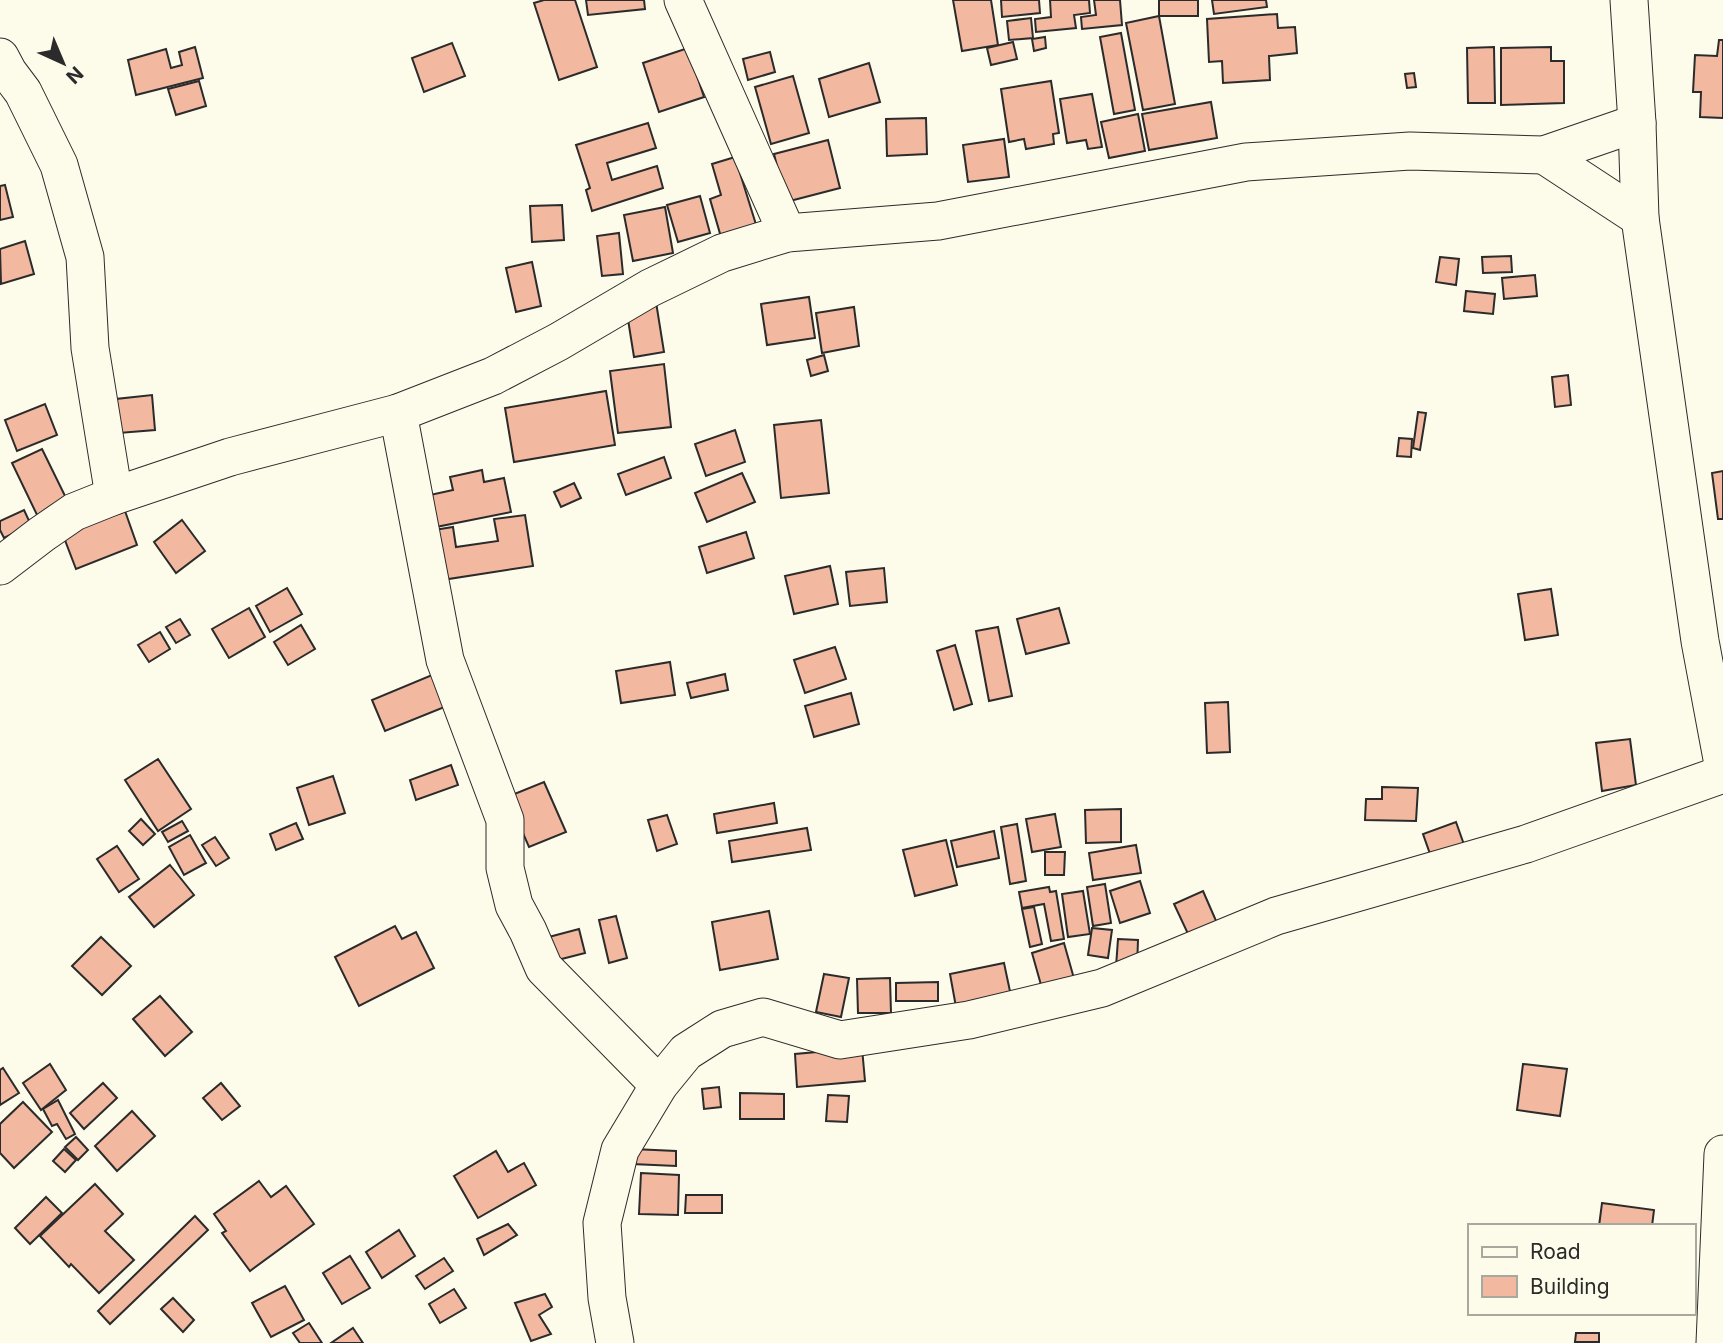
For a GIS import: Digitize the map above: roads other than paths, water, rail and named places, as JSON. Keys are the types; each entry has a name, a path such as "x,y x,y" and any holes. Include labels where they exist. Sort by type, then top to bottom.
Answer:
{"street":[{"path":"683,0 787,233"},
{"path":"1637,1 1640,218 1700,640 1723,764"},
{"path":"3,66 23,92 60,165 85,257 90,348 114,496"},
{"path":"0,566 74,512 230,457 398,413 493,376 558,342 650,288 722,253 787,233 937,220 1246,162 1410,151 1544,155 1637,123"},
{"path":"1544,155 1640,218"},
{"path":"398,413 445,660 505,820 505,868 514,905 544,968 659,1085"},
{"path":"615,1343 607,1298 602,1223 620,1150 659,1085 686,1052 722,1029 763,1017 840,1040 969,1020 1102,988 1276,916 1526,844 1723,774"},
{"path":"1715,1343 1723,1154"}]}
